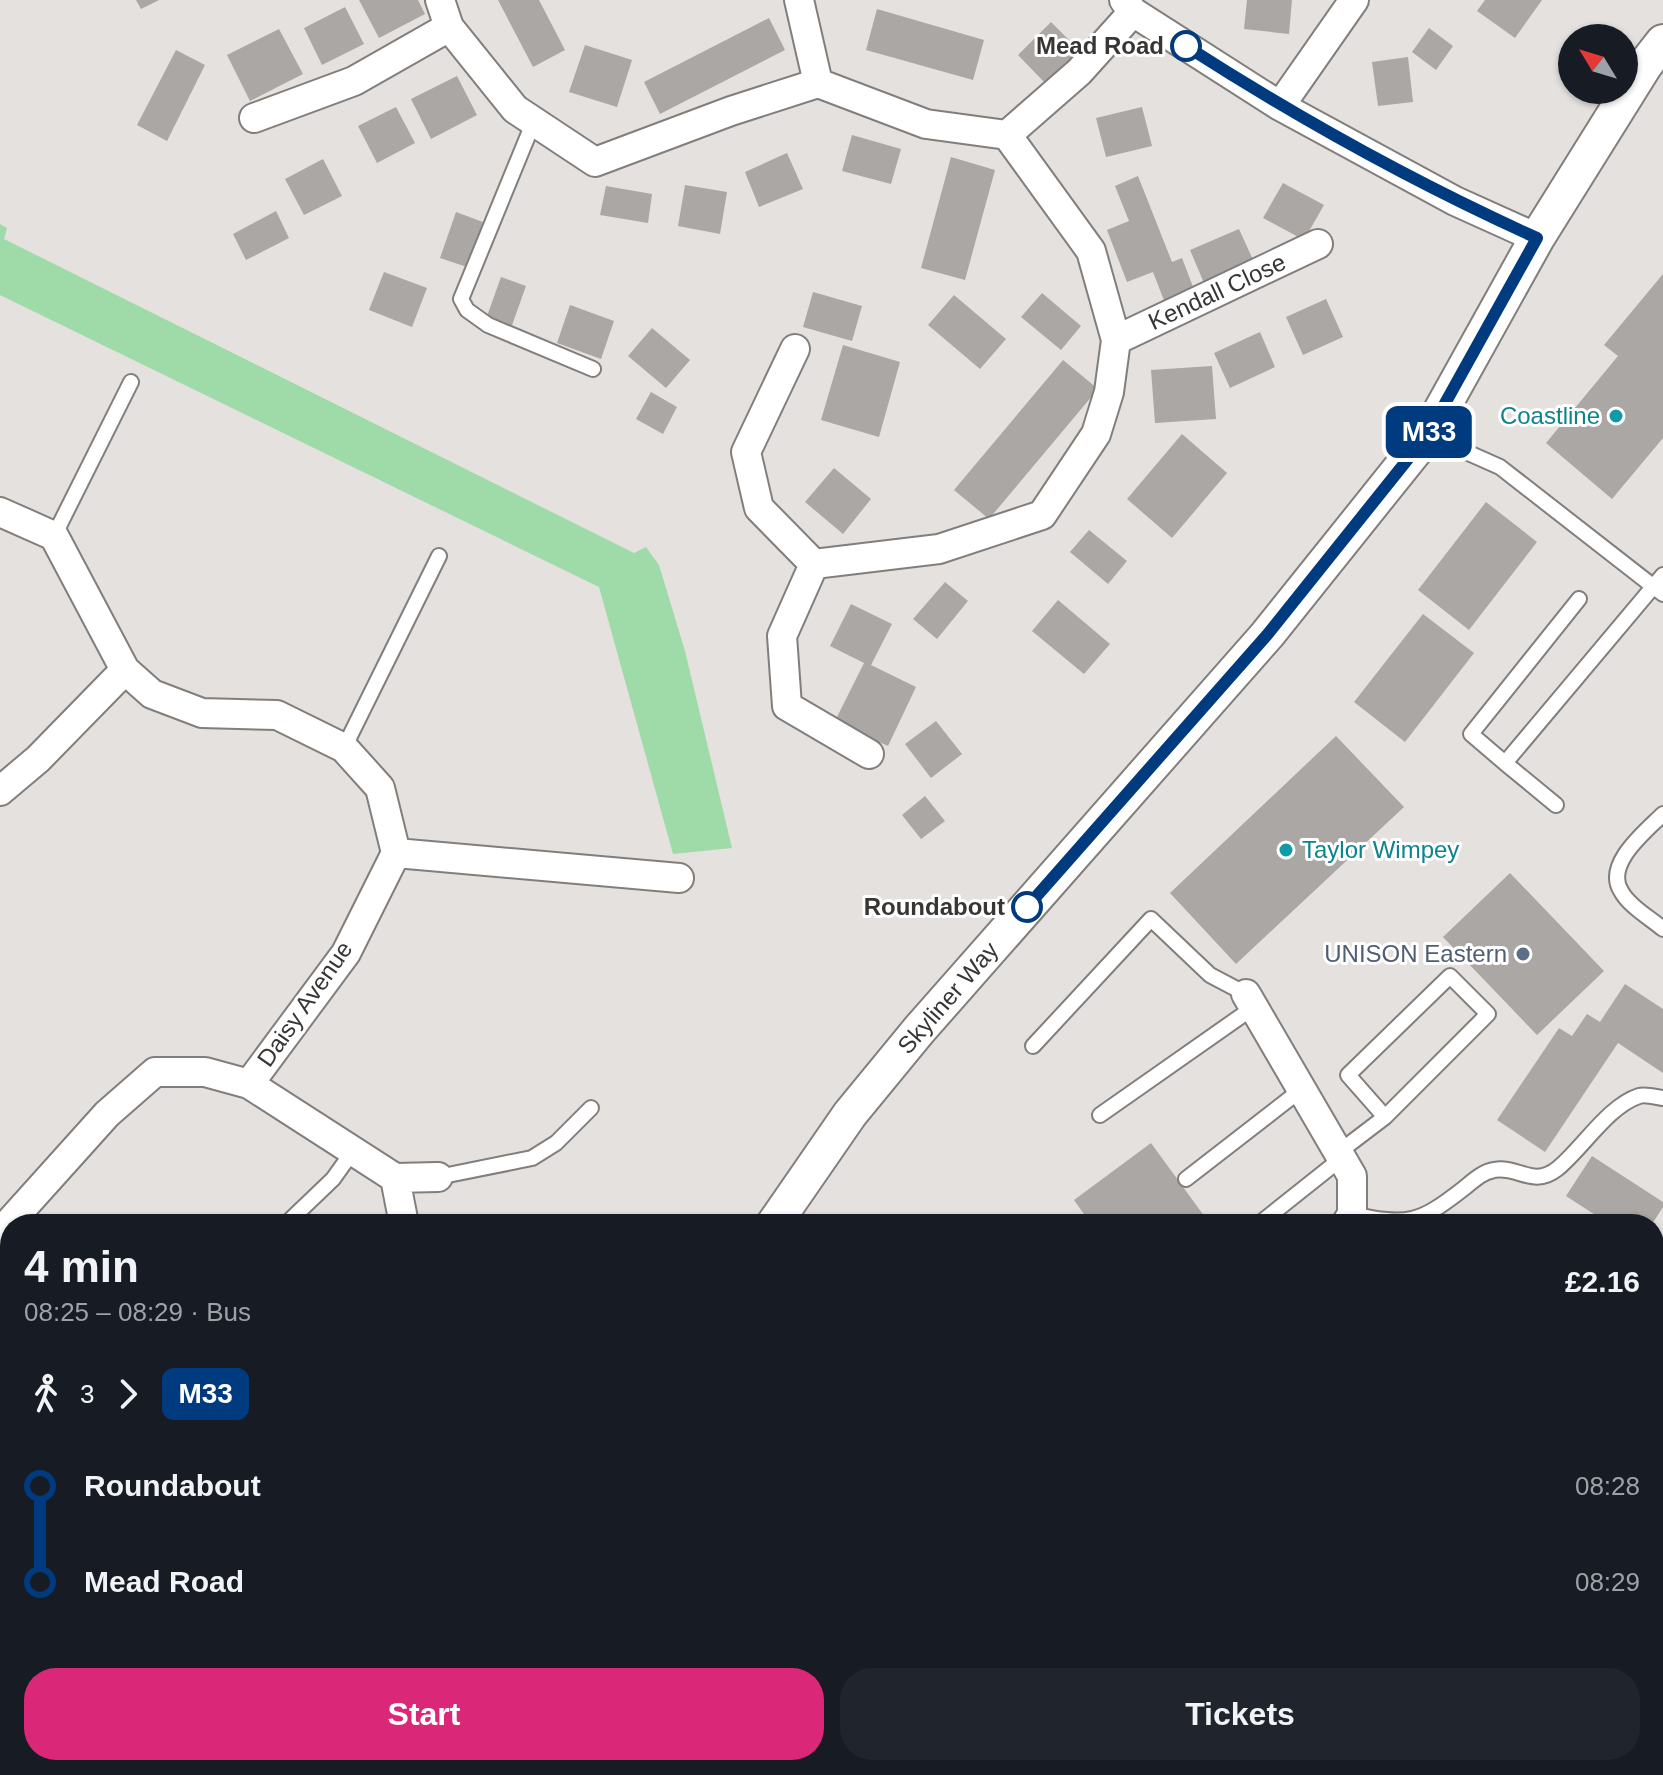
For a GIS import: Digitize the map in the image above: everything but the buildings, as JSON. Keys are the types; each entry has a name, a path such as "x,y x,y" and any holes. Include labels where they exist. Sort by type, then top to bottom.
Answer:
{"street":[{"path":"440,0 449,27 515,109 595,162 731,111 818,83 926,124 1007,135 1079,72 1129,6 1280,106 1455,201 1537,238"},
{"path":"799,0 818,83"},
{"path":"1280,106 1354,0"},
{"path":"254,118 354,81 449,27"},
{"name":"Skyliner Way","path":"781,1214 850,1114 919,1030 1267,635 1428,434 1537,238 1645,65 1663,42"},
{"name":"Kendall Close","path":"814,564 939,549 1042,515 1096,434 1109,392 1116,340 1091,251 1007,135"},
{"name":"Kendall Close","path":"1116,340 1318,244"},
{"path":"795,349 746,452 759,508 814,564 782,636 787,706 869,754"},
{"path":"0,512 54,536 125,670 152,694 202,713 277,715 344,748 380,788 396,853 679,878"},
{"path":"0,791 38,759 125,670"},
{"name":"Daisy Avenue","path":"17,1214 107,1114 155,1072 205,1072 249,1084 346,953 396,853"},
{"path":"1250,1000 1352,1176 1349,1214"},
{"path":"249,1084 395,1178 438,1177"},
{"path":"395,1178 402,1214"}],"lane":[{"path":"534,121 461,299 467,310 488,325 593,369"},
{"path":"54,536 131,382"},
{"path":"1428,434 1500,467 1660,585 1505,763"},
{"path":"344,748 439,556"},
{"path":"1556,805 1471,734 1579,599"},
{"path":"1663,814 1620,862 1616,882 1622,894 1663,929"},
{"path":"1033,1046 1151,919 1210,975 1250,1000 1100,1115"},
{"path":"1271,1214 1385,1117 1488,1014 1450,976 1348,1075 1385,1117"},
{"path":"1186,1179 1302,1089"},
{"path":"1428,1214 1485,1172 1499,1168 1541,1178 1557,1170 1615,1111 1640,1096 1663,1098"},
{"path":"438,1177 532,1158 556,1143 591,1108"},
{"path":"296,1214 333,1179 353,1151"}],"green space":[{"path":"0,224 7,228 4,239 634,553 646,547 659,565 685,651 732,848 673,854 599,587 0,295"}],"bus line":[{"name":"M33","path":"1027,907 1267,635 1428,434 1537,238 1455,201 1280,106 1186,46"}],"place":[{"name":"Mead Road","path":"1186,46"},
{"name":"Coastline","path":"1616,416"},
{"name":"Taylor Wimpey","path":"1286,850"},
{"name":"Roundabout","path":"1027,907"},
{"name":"UNISON Eastern","path":"1523,954"}]}
